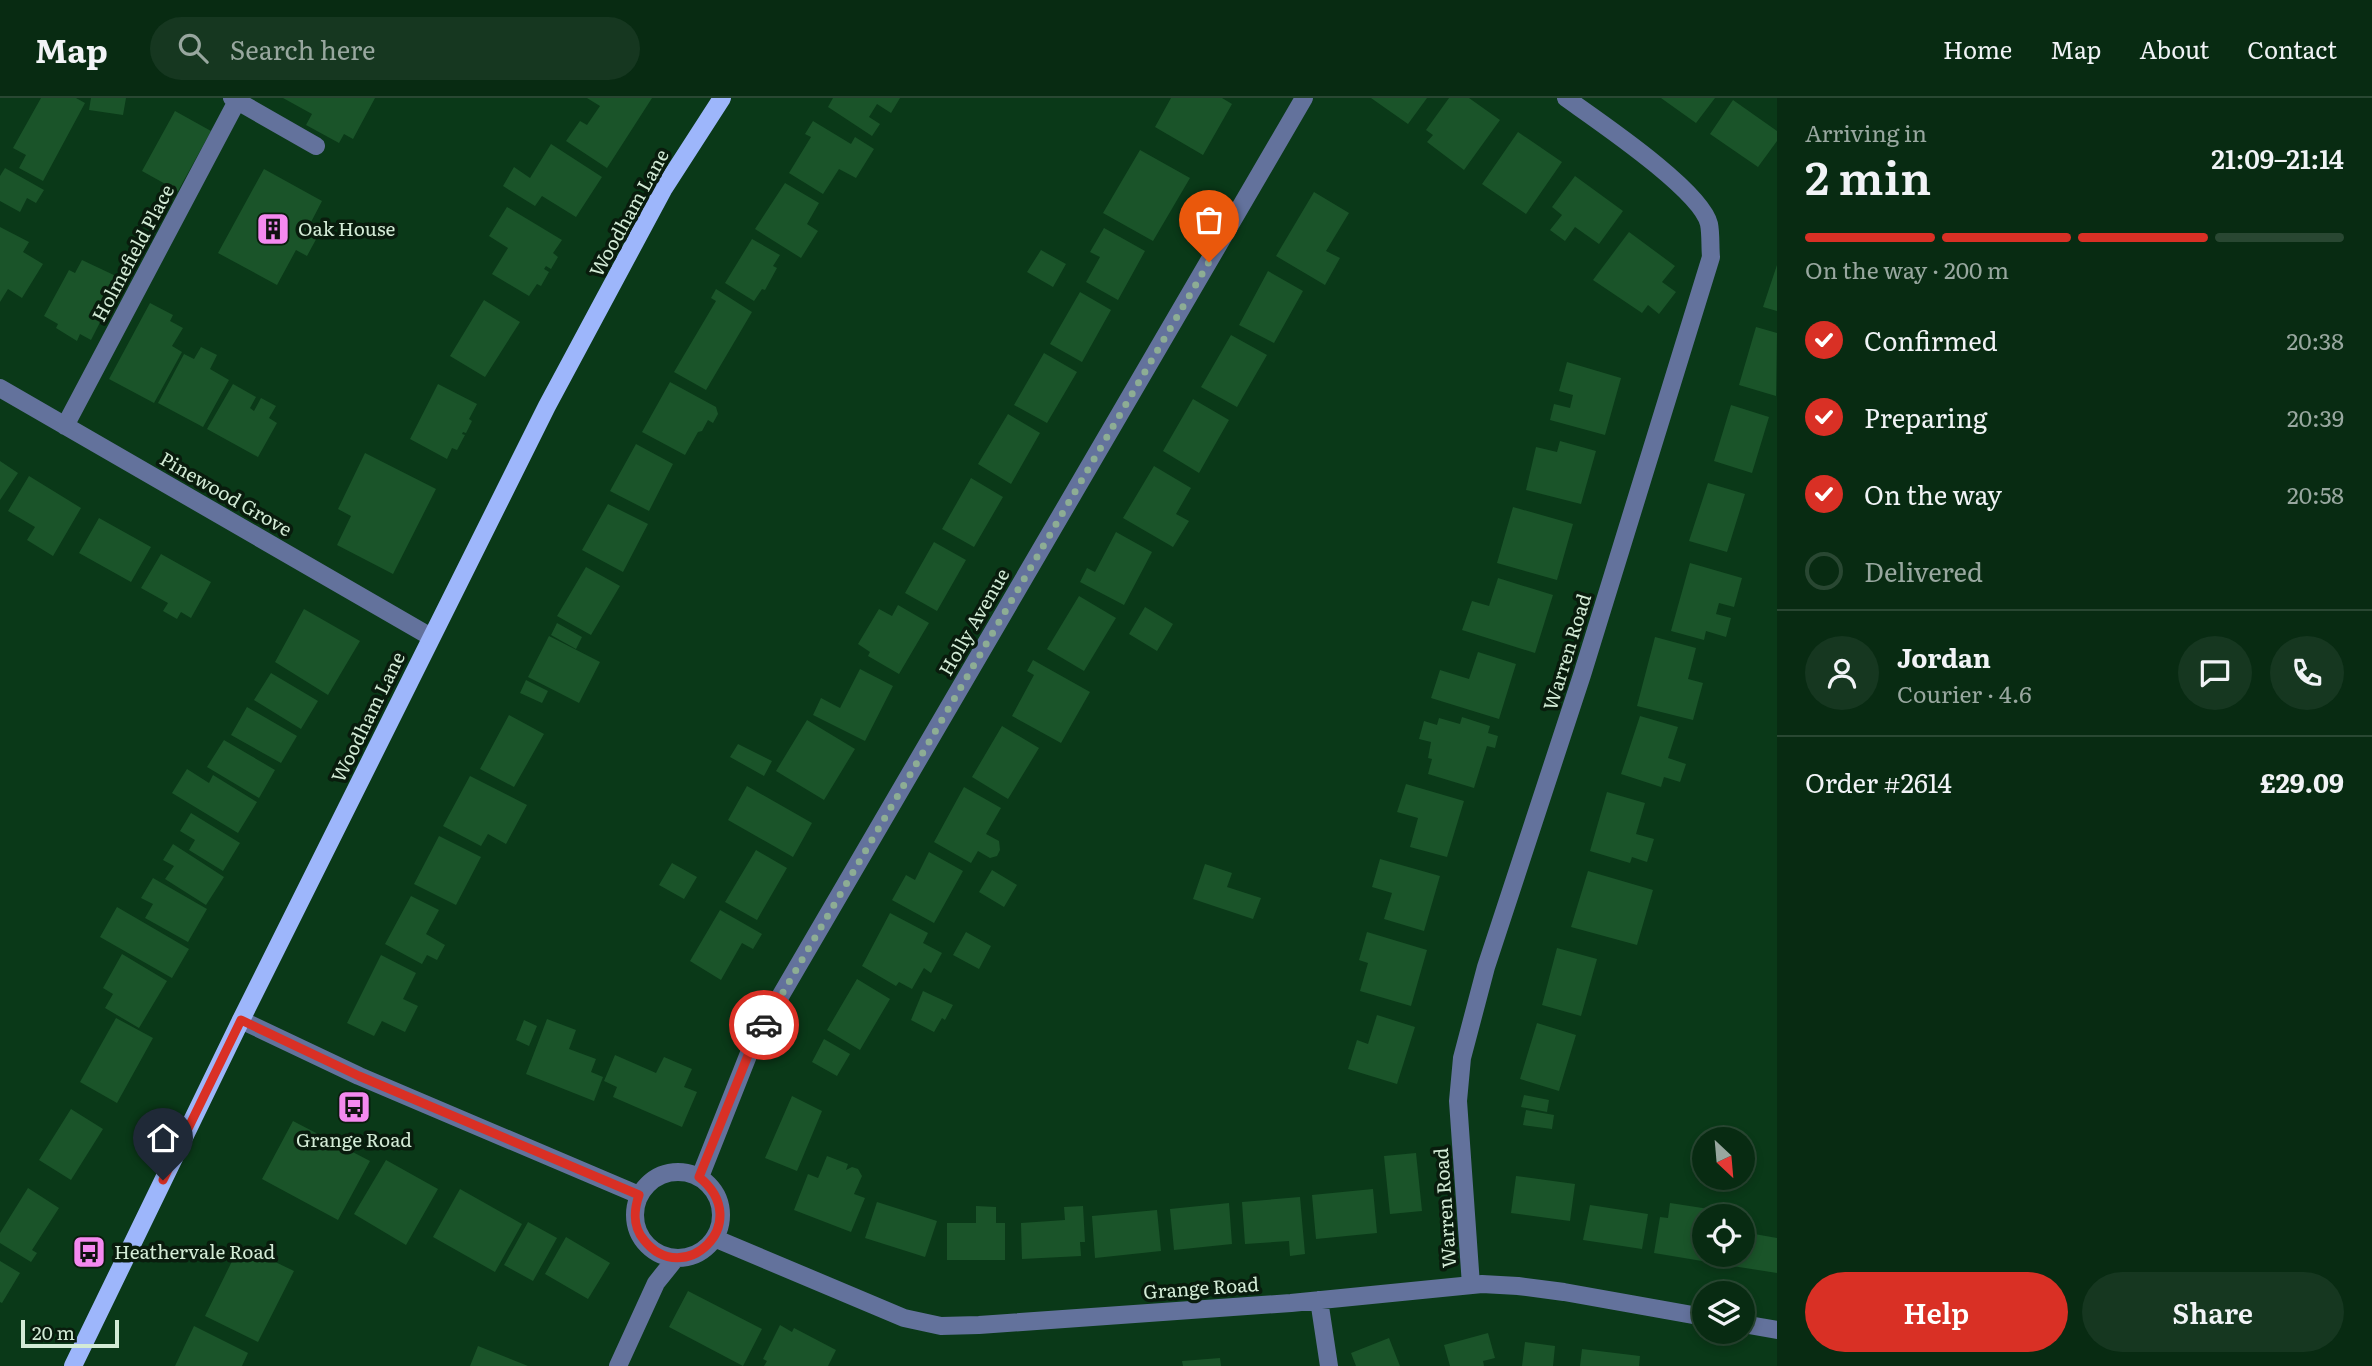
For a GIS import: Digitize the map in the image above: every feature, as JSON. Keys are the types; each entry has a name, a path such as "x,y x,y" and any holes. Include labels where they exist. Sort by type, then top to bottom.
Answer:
{"main road":[{"name":"Woodham Lane","path":"73,1366 241,1020 547,406 664,188 722,98"}],"street":[{"name":"Holly Avenue","path":"699,1177 753,1043 1304,98"},
{"name":"Warren Road","path":"1471,1285 1458,1101 1462,1058 1486,967 1578,688 1711,257 1709,222 1688,192 1626,141 1566,98"},
{"name":"Holmefield Place","path":"65,426 235,99 316,146"},
{"name":"Pinewood Grove","path":"0,388 431,637"},
{"path":"241,1020 359,1076 639,1195"},
{"path":"687,1172 699,1177 710,1186 718,1198 720,1225 714,1238 704,1249 691,1256 676,1258 662,1255 649,1247 640,1236 635,1222 639,1195 648,1183 659,1176 687,1172"},
{"name":"Grange Road","path":"714,1238 904,1318 941,1326 1319,1300 1471,1285 1518,1286 1692,1315"},
{"path":"618,1366 656,1283 676,1258"},
{"path":"1319,1300 1329,1366"},
{"path":"1755,1326 1777,1330"}],"building":[{"path":"41,98 76,98 85,103 43,181 19,168 26,155 13,148"},
{"path":"91,98 126,98 123,115 89,110"},
{"path":"283,98 375,98 353,139 344,134 339,143 306,125 312,114"},
{"path":"587,98 652,98 607,168 566,141 580,121 587,125 600,106"},
{"path":"833,98 900,98 891,113 877,104 869,117 880,124 872,136 828,107"},
{"path":"1171,98 1222,98 1232,104 1203,155 1155,127"},
{"path":"1371,98 1427,98 1408,124"},
{"path":"1449,98 1469,98 1500,120 1464,170 1427,142 1433,135 1426,130"},
{"path":"1661,98 1715,98 1696,123"},
{"path":"1733,100 1777,131 1777,141 1758,167 1710,134"},
{"path":"175,111 211,131 178,191 142,171"},
{"path":"813,121 851,144 855,137 874,149 856,178 839,169 823,194 789,173 811,137 805,134"},
{"path":"1518,132 1562,162 1526,214 1482,184"},
{"path":"551,144 602,177 576,217 542,196 535,206 503,186 514,167 530,178"},
{"path":"1140,150 1190,178 1153,241 1103,213"},
{"path":"5,168 44,190 36,203 27,198 20,212 0,201 0,176"},
{"name":"Oak House","path":"264,169 322,201 309,226 320,232 307,256 296,250 277,285 218,253"},
{"path":"1575,176 1623,211 1599,244 1575,227 1565,241 1550,230 1562,215 1552,207"},
{"path":"785,183 819,203 807,224 818,231 801,258 755,229"},
{"path":"1314,192 1349,213 1326,251 1340,258 1325,285 1276,256"},
{"path":"507,207 562,240 553,253 558,257 551,269 546,266 544,269 549,272 541,286 537,284 529,296 492,274 508,248 489,236"},
{"path":"0,227 29,242 23,252 43,264 22,298 8,289 0,302"},
{"path":"1104,228 1145,251 1118,300 1086,282 1100,257 1090,252"},
{"path":"1629,232 1675,266 1662,282 1676,292 1659,314 1648,305 1642,313 1593,280"},
{"path":"752,239 780,255 773,266 777,268 765,290 762,289 754,301 725,283"},
{"path":"1041,250 1066,264 1053,287 1027,272"},
{"path":"82,260 118,277 108,295 113,297 91,340 80,334 77,341 56,328 58,324 44,316 69,270 75,273"},
{"path":"1777,265 1777,311 1763,307"},
{"path":"1268,271 1303,291 1274,343 1239,325"},
{"path":"716,289 752,312 706,390 674,372 716,301 711,298"},
{"path":"1080,292 1111,310 1082,362 1050,344"},
{"path":"484,300 520,322 485,377 450,356"},
{"path":"150,303 173,315 170,321 183,328 172,346 182,352 154,403 109,379"},
{"path":"1756,327 1777,333 1776,396 1739,385"},
{"path":"1231,335 1267,355 1237,407 1201,387"},
{"path":"201,347 217,355 210,369 229,380 203,427 158,403 184,354 194,359"},
{"path":"1044,353 1077,372 1047,423 1014,405"},
{"path":"1567,362 1621,378 1605,435 1550,420 1554,404 1570,408 1573,395 1559,391"},
{"path":"670,382 716,407 718,414 713,423 708,420 702,431 698,432 685,455 642,432"},
{"path":"233,384 256,397 250,408 254,411 261,398 276,406 269,418 277,423 258,457 207,429"},
{"path":"438,384 477,404 469,419 472,421 466,433 463,432 465,435 457,450 452,448 447,459 410,439"},
{"path":"1193,399 1229,420 1199,473 1163,451"},
{"path":"1731,405 1769,417 1752,473 1714,461"},
{"path":"1008,414 1040,433 1011,484 978,464"},
{"path":"1560,441 1596,451 1581,504 1526,490 1536,447 1557,452"},
{"path":"636,444 673,464 649,511 610,491"},
{"path":"365,453 436,489 393,574 337,545 351,516 338,509"},
{"path":"0,461 18,473 0,500"},
{"path":"1154,466 1191,488 1176,514 1189,521 1173,547 1123,518"},
{"path":"29,476 81,508 53,556 27,540 35,527 8,511"},
{"path":"971,478 1003,497 974,547 942,529"},
{"path":"1708,483 1745,494 1727,552 1689,541"},
{"path":"608,504 648,524 623,572 582,550"},
{"path":"1513,507 1573,524 1557,580 1497,563"},
{"path":"99,518 151,547 131,582 79,553"},
{"path":"1116,532 1152,552 1124,605 1080,582 1087,568 1095,572"},
{"path":"934,542 966,560 937,611 905,593"},
{"path":"161,554 211,582 191,618 181,612 177,619 163,611 168,603 141,588"},
{"path":"1690,563 1742,578 1734,607 1719,603 1716,614 1731,618 1726,637 1706,631 1704,640 1671,631"},
{"path":"586,567 620,586 591,635 557,616"},
{"path":"1498,578 1553,595 1535,653 1462,630 1472,601 1489,606"},
{"path":"1079,596 1116,618 1084,671 1047,649"},
{"path":"898,605 929,623 899,674 868,656 870,652 858,644 879,609 892,616"},
{"path":"1145,607 1173,624 1157,651 1129,634"},
{"path":"304,609 360,641 328,695 275,662"},
{"path":"557,623 582,637 576,649 551,635"},
{"path":"549,636 600,662 579,703 528,677"},
{"path":"1655,637 1696,648 1688,679 1703,683 1693,720 1637,706"},
{"path":"1478,652 1516,664 1499,719 1431,698 1440,670 1469,679"},
{"path":"1033,660 1090,692 1061,743 1012,716 1034,675 1027,671"},
{"path":"860,669 893,686 865,741 813,715 821,698 840,708"},
{"path":"271,673 318,701 301,729 254,700"},
{"path":"526,680 548,691 542,703 520,693"},
{"path":"247,707 297,736 281,763 231,735"},
{"path":"509,715 544,734 514,787 480,769"},
{"path":"1640,716 1678,727 1668,758 1686,764 1680,782 1664,777 1661,787 1621,774"},
{"path":"1462,717 1490,726 1488,733 1498,736 1495,748 1487,746 1474,788 1428,774 1432,759 1428,758 1431,742 1419,739 1424,721 1437,725 1439,718 1460,724"},
{"path":"807,720 855,749 824,800 776,771"},
{"path":"1002,726 1039,748 1008,799 972,777"},
{"path":"224,740 275,770 259,798 207,767"},
{"path":"738,744 772,761 764,776 730,757"},
{"path":"187,769 209,783 213,775 257,802 238,833 172,793"},
{"path":"470,776 527,805 506,844 488,834 481,846 443,826"},
{"path":"1406,784 1464,801 1447,857 1410,847 1418,818 1397,812"},
{"path":"747,786 812,823 793,857 728,820"},
{"path":"964,787 1001,808 986,834 999,841 1000,850 997,856 990,858 978,851 971,863 934,842"},
{"path":"1607,792 1645,803 1636,834 1654,839 1647,862 1632,857 1630,863 1590,851"},
{"path":"191,813 240,843 223,871 189,850 195,840 180,831"},
{"path":"439,836 481,857 456,905 414,884"},
{"path":"173,844 224,877 206,905 165,879 174,866 163,860"},
{"path":"756,850 787,868 757,920 725,902"},
{"path":"929,852 963,871 934,923 892,900 906,875 915,880"},
{"path":"1380,859 1440,876 1424,931 1384,919 1392,893 1372,887"},
{"path":"672,863 697,877 684,899 659,885"},
{"path":"1205,864 1232,873 1227,887 1261,898 1253,919 1193,899"},
{"path":"992,870 1017,885 1004,907 979,892"},
{"path":"1588,871 1653,890 1637,945 1571,927"},
{"path":"153,878 207,909 188,942 145,918 153,904 141,898"},
{"path":"411,896 439,910 426,934 445,945 437,960 427,955 422,964 385,944"},
{"path":"117,907 189,949 172,978 100,937"},
{"path":"720,910 762,934 753,949 742,943 721,980 690,961"},
{"path":"890,913 928,933 923,943 942,953 931,973 924,968 912,989 899,982 896,986 862,966"},
{"path":"966,932 991,946 979,969 953,955"},
{"path":"1367,932 1427,950 1411,1006 1360,991 1368,963 1359,960"},
{"path":"1557,948 1597,959 1581,1016 1542,1005"},
{"path":"122,954 167,981 139,1028 105,1008 113,994 103,988"},
{"path":"381,955 416,973 403,999 418,1006 405,1032 382,1021 374,1036 347,1023"},
{"path":"857,979 890,999 860,1050 827,1030"},
{"path":"923,991 953,1005 934,1032 911,1020"},
{"path":"1377,1015 1415,1027 1397,1084 1348,1069 1357,1040 1368,1044"},
{"path":"116,1018 153,1038 117,1103 80,1082"},
{"path":"547,1019 576,1030 569,1049 596,1059 591,1072 603,1077 594,1101 526,1074"},
{"path":"524,1020 537,1026 529,1046 516,1040"},
{"path":"1537,1023 1576,1035 1559,1091 1520,1079"},
{"path":"824,1039 850,1054 837,1076 812,1062"},
{"path":"615,1055 656,1073 664,1057 692,1069 684,1087 697,1092 682,1127 613,1097 617,1087 604,1081"},
{"path":"1524,1095 1549,1100 1547,1112 1521,1107"},
{"path":"792,1096 822,1111 797,1171 765,1158"},
{"path":"71,1109 103,1129 71,1180 39,1160"},
{"path":"1526,1110 1554,1115 1552,1129 1523,1125"},
{"path":"293,1121 370,1161 338,1220 262,1179"},
{"path":"1416,1153 1422,1211 1390,1214 1384,1156"},
{"path":"827,1156 848,1164 846,1170 852,1167 858,1169 862,1176 854,1194 865,1198 851,1232 794,1210 808,1174 818,1178"},
{"path":"386,1160 438,1189 406,1245 354,1214"},
{"path":"1516,1176 1575,1184 1570,1221 1511,1213"},
{"path":"28,1188 59,1208 32,1250 37,1253 31,1262 0,1243 0,1233"},
{"path":"460,1189 522,1224 495,1272 433,1237"},
{"path":"1373,1189 1377,1233 1316,1239 1312,1195"},
{"path":"1300,1197 1305,1254 1290,1256 1289,1241 1245,1244 1242,1202"},
{"path":"877,1202 937,1221 925,1257 865,1238"},
{"path":"1229,1203 1232,1244 1174,1250 1170,1209"},
{"path":"1670,1203 1692,1206 1692,1259 1654,1253 1660,1217 1668,1218"},
{"path":"1590,1205 1648,1214 1642,1249 1583,1240"},
{"path":"976,1206 996,1207 996,1223 1005,1223 1005,1260 947,1260 947,1223 976,1223"},
{"path":"1083,1206 1085,1242 1080,1242 1081,1256 1022,1259 1021,1223 1065,1220 1064,1207"},
{"path":"1157,1210 1161,1251 1095,1258 1092,1216"},
{"path":"528,1222 557,1238 533,1281 504,1265"},
{"path":"1755,1234 1777,1238 1777,1273 1739,1267 1755,1267"},
{"path":"566,1237 610,1263 588,1299 545,1274"},
{"path":"240,1245 294,1271 258,1342 205,1316"},
{"path":"0,1261 20,1273 2,1303 0,1302"},
{"path":"688,1291 762,1329 743,1366 669,1327"},
{"path":"780,1325 792,1332 794,1328 836,1350 828,1366 764,1366 767,1361 763,1359"},
{"path":"194,1326 248,1353 242,1366 175,1366"},
{"path":"1488,1333 1495,1358 1483,1361 1484,1366 1450,1366 1444,1345"},
{"path":"1389,1338 1400,1366 1356,1366 1351,1353"},
{"path":"1525,1342 1555,1346 1553,1366 1522,1366"},
{"path":"478,1346 528,1366 470,1366"},
{"path":"1582,1349 1640,1356 1639,1366 1580,1366"},
{"path":"1220,1358 1221,1366 1183,1366 1182,1361"}],"way so far":[{"path":"764,1025 1209,262"}],"place":[{"name":"Oak House","path":"273,229"},
{"name":"Grange Road","path":"354,1107"},
{"name":"Heathervale Road","path":"89,1252"}],"route":[{"path":"163,1180 241,1020 359,1076 639,1195 635,1222 640,1236 649,1247 662,1255 676,1258 691,1256 704,1249 714,1238 720,1225 718,1198 710,1186 699,1177 753,1043 764,1025"}]}
